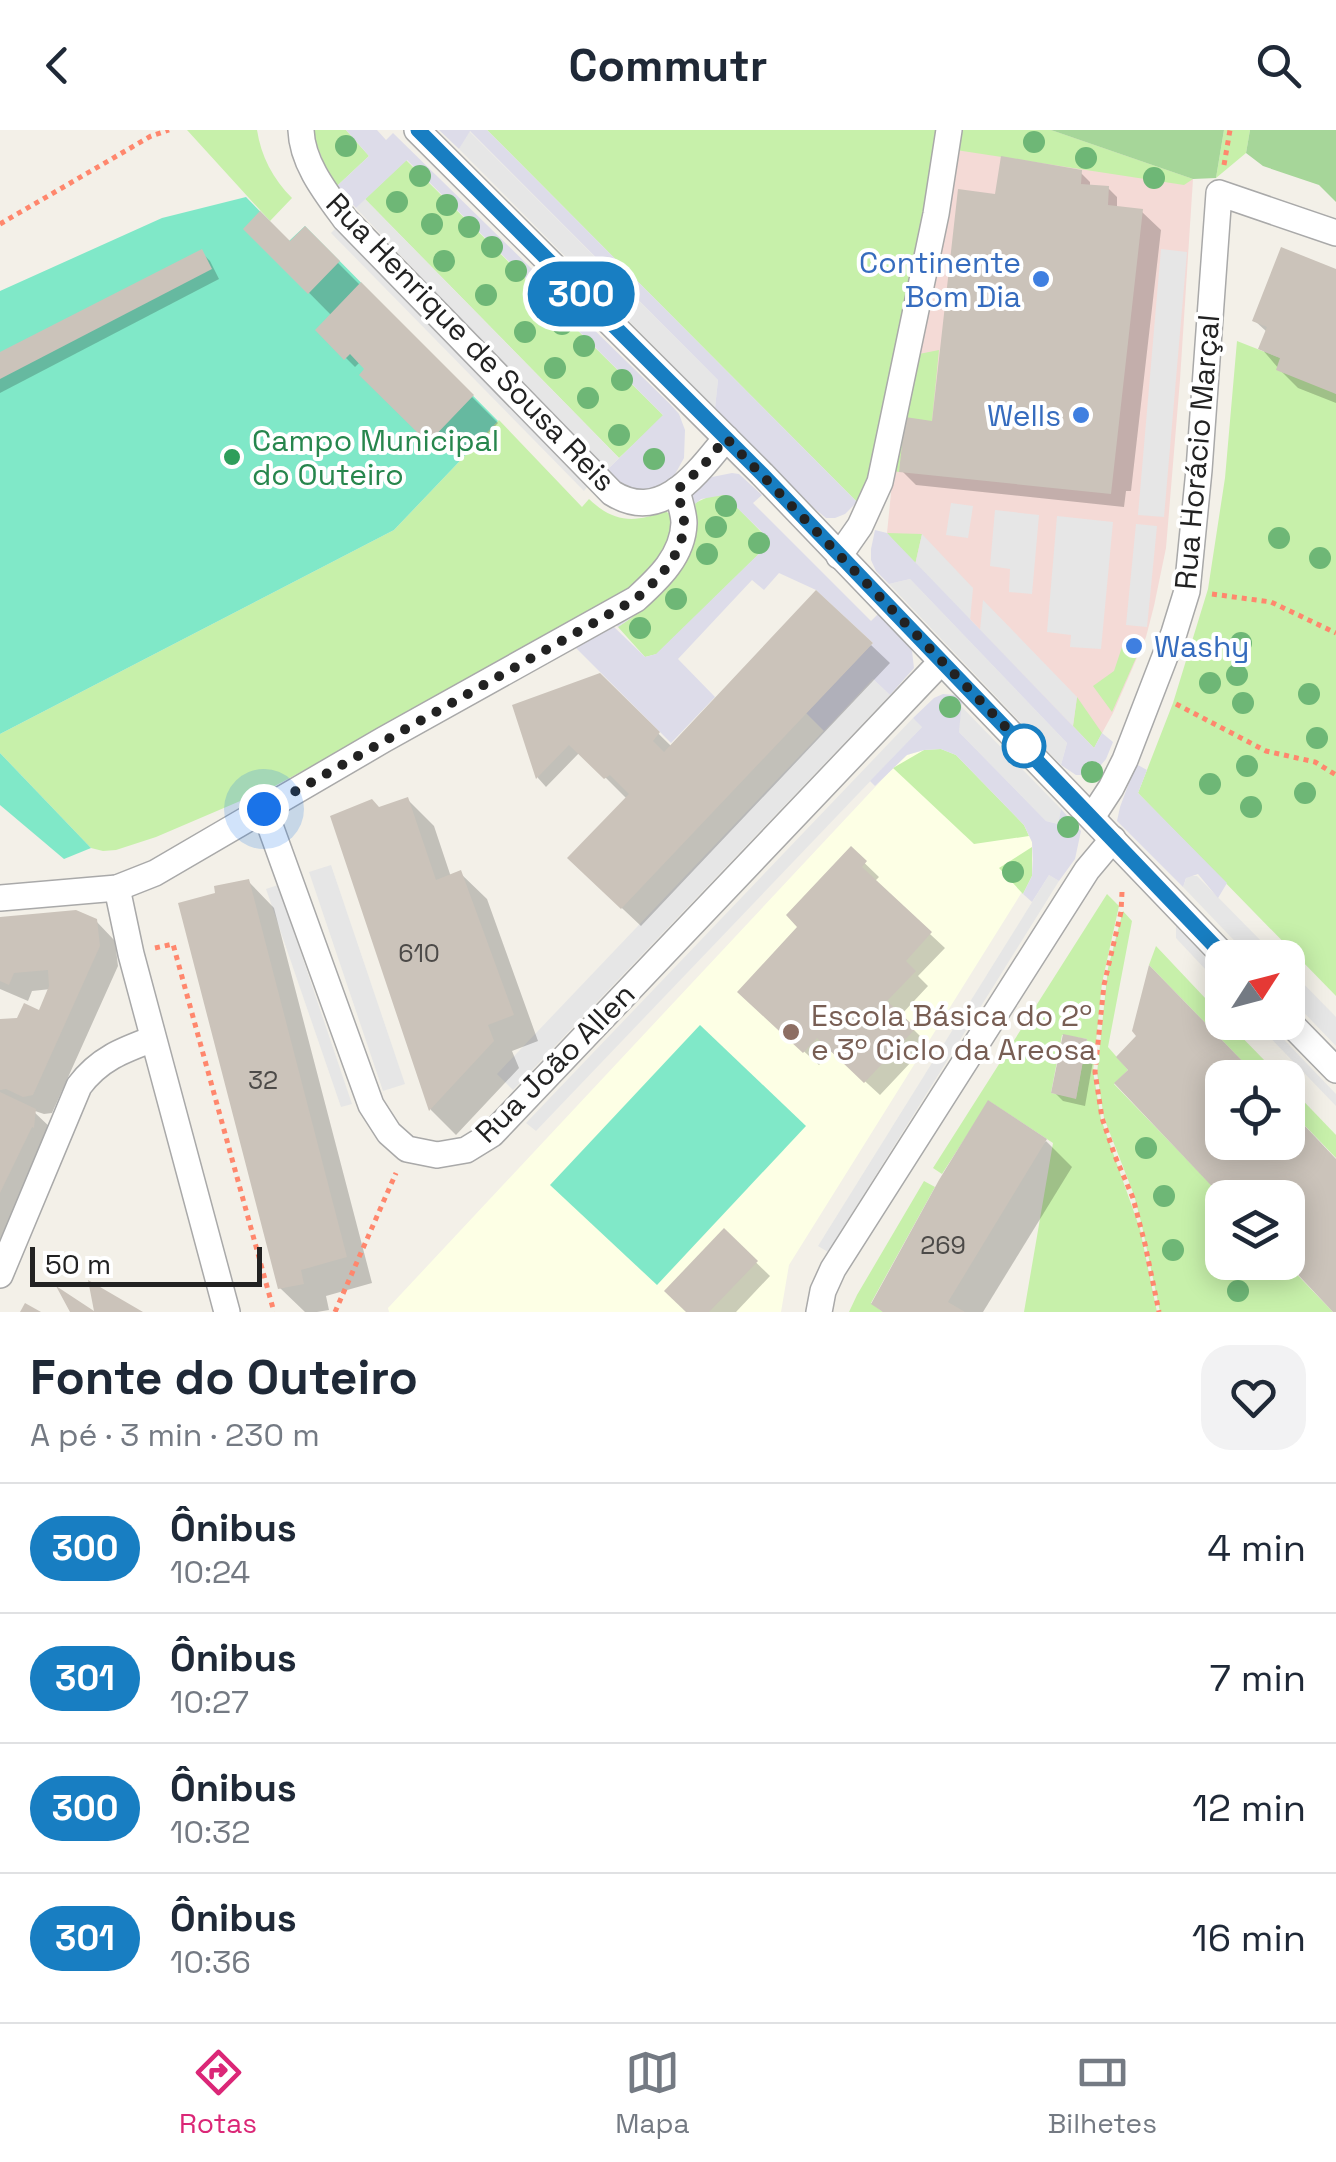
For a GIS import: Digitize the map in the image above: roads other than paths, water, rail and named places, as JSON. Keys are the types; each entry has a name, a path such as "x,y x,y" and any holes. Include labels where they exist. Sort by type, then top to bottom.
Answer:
{"street":[{"name":"Rua Henrique de Sousa Reis","path":"301,130 310,164 345,219 612,493 640,505 677,490"},
{"path":"418,130 726,438 1209,940"},
{"path":"839,556 860,526 880,482 936,214 949,130"},
{"name":"Rua Horácio Marçal","path":"1092,816 1124,760 1188,591 1219,192 1336,233"},
{"path":"0,898 117,888 178,860 636,599 676,556 684,522 677,490 726,438"},
{"name":"Rua João Allen","path":"264,809 371,1105 389,1133 407,1149 437,1155 466,1150 492,1134 941,662"},
{"path":"818,1312 833,1269 1087,870 1112,839"},
{"path":"117,888 130,954 227,1312"},
{"path":"1305,1038 1336,1070"},
{"path":"0,1275 79,1086 103,1061 153,1039"}],"place":[{"name":"Continente Bom Dia","path":"1041,279"},
{"name":"Wells","path":"1081,415"},
{"name":"Campo Municipal do Outeiro","path":"232,457"},
{"name":"Washy","path":"1134,646"},
{"name":"Escola Básica do 2º e 3º Ciclo da Areosa","path":"791,1032"}]}
